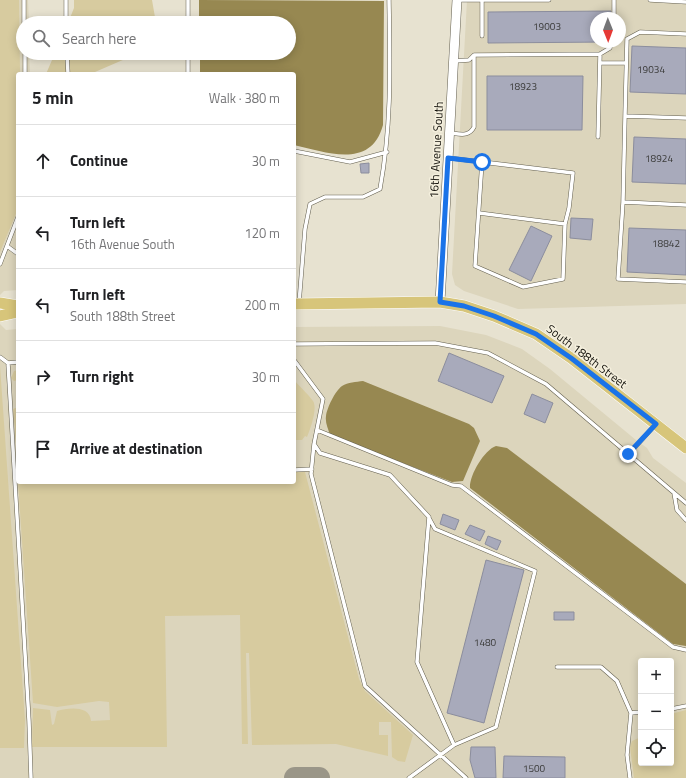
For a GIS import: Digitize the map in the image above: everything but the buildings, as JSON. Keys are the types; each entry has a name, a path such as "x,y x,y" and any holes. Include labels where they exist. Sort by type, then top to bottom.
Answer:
{"main road":[{"name":"South 188th Street","path":"297,304 440,302 464,306 494,316 536,334 571,358 686,448"},
{"path":"0,303 16,306"},
{"path":"0,316 16,312"}],"street":[{"name":"16th Avenue South","path":"440,302 457,0"}],"lane":[{"path":"24,0 24,16"},
{"path":"66,0 66,16"},
{"path":"188,0 188,16"},
{"path":"297,304 305,229 310,204 325,197 363,196 380,189 387,152 391,96 389,0"},
{"path":"457,0 549,0"},
{"path":"482,0 482,36"},
{"path":"614,0 614,12"},
{"path":"650,0 686,2"},
{"path":"686,34 640,32 627,39 623,202 618,279 686,282"},
{"path":"453,62 468,60 474,55 600,54 610,48"},
{"path":"598,137 600,54"},
{"path":"449,133 467,134 471,132 474,127 474,55"},
{"path":"25,60 25,72"},
{"path":"67,60 68,72"},
{"path":"188,60 188,72"},
{"path":"600,63 626,62"},
{"path":"625,116 686,118"},
{"path":"296,151 350,162 387,152"},
{"path":"448,158 482,162 573,173 569,208 565,224 563,279 523,287 475,266 482,162"},
{"path":"623,202 686,205"},
{"path":"479,213 565,224"},
{"path":"0,264 16,222"},
{"path":"7,246 16,253"},
{"path":"296,344 435,343 488,352 546,384 686,503"},
{"path":"0,357 8,363 16,362"},
{"path":"8,363 30,721 31,778"},
{"path":"296,363 323,399 314,444 311,474 365,686 466,778"},
{"path":"628,454 656,424"},
{"path":"317,430 452,484 462,486 673,647 686,650"},
{"path":"314,444 320,453 390,475 429,517 435,529 535,571 496,727 454,745 409,778"},
{"path":"296,470 312,469"},
{"path":"674,492 677,510 686,520"},
{"path":"429,517 417,662 454,745"},
{"path":"557,667 601,667 617,681 631,714 627,755 630,778"},
{"path":"674,708 686,706"},
{"path":"631,714 638,713"}],"shaded area":[{"path":"0,0 28,0 29,16 16,16 16,60 29,60 30,72 16,72 16,290 4,291 0,295"},
{"path":"0,0 19,0 19,16 16,16 16,60 20,60 20,72 16,72 16,214 0,252"},
{"path":"74,0 152,0 155,16 71,16 74,8"},
{"path":"199,0 384,1 383,125 377,139 369,148 358,153 346,154 333,154 296,145 296,72 200,72 200,60 296,60 296,16 199,16"},
{"path":"467,0 686,0 686,304 518,309 464,291 455,285 452,274"},
{"path":"52,60 123,60 95,72 47,72"},
{"path":"0,324 6,330 16,329 16,484 296,484 296,327 440,326 486,335 522,349 550,369 647,448 653,458 686,483 686,778 0,778"},
{"path":"0,366 25,720 24,748 0,748"},
{"path":"16,370 16,380 14,381 11,378 14,371"},
{"path":"363,381 469,424 474,428 480,441 463,481 452,482 330,435 326,423 326,416 334,396 342,386 352,382"},
{"path":"296,382 311,398 315,409 307,437 305,436 302,440 296,440"},
{"path":"16,408 16,443 13,409"},
{"path":"496,446 507,448 686,584 686,646 673,644 470,488 472,477 478,464 491,448"},
{"path":"296,472 305,472 359,679 365,691 413,735 405,762 398,761 392,757 391,722 379,722 379,735 388,735 388,756 336,744 252,745 249,653 246,653 248,744 242,744 240,615 165,616 167,747 32,747 33,708 50,710 52,725 54,724 57,711 67,709 78,709 87,712 91,721 110,720 109,702 99,701 57,707 33,703 18,484 296,484"},
{"path":"686,710 686,778 634,778 630,747 632,741 638,738 638,766 674,766 674,713"}],"taxiway":[{"path":"295,778 319,778"}],"route":[{"path":"482,162 448,158 440,302 464,306 494,316 536,334 571,358 656,424 628,454"}]}
